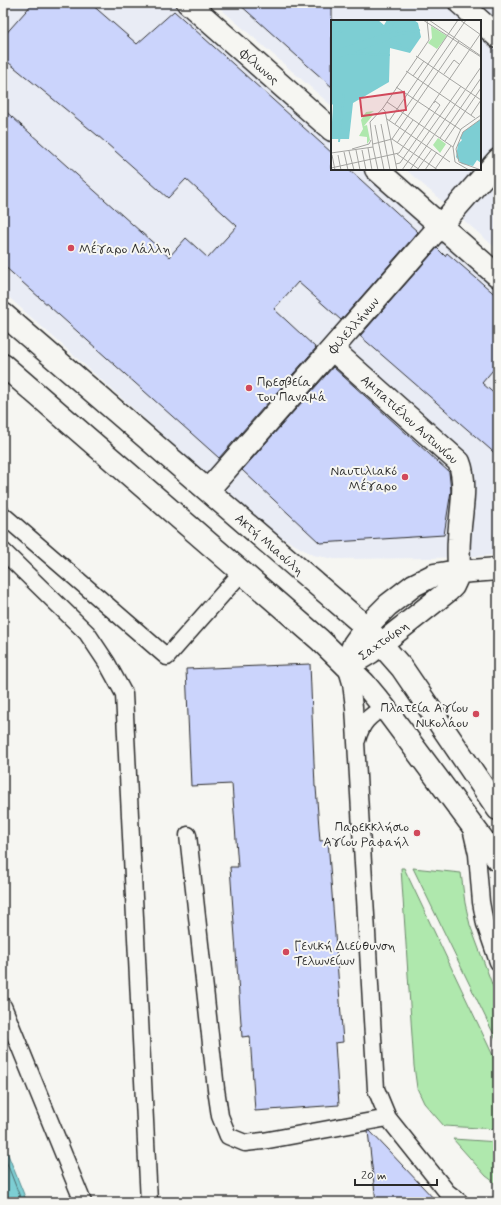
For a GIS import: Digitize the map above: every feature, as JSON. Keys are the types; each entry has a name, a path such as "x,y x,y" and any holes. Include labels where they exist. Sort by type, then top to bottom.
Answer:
{"street":[{"name":"Φίλωνος","path":"188,3 331,129"},
{"path":"460,3 480,20"},
{"path":"481,21 498,36"},
{"name":"Φιλελλήνων","path":"208,490 498,160"},
{"path":"377,170 498,276"},
{"name":"Ακτή Μιαούλη","path":"3,314 366,627 402,668 498,809"},
{"name":"Αμπατιέλου Αντωνίου","path":"332,349 459,462 463,471 464,481 459,539 459,573"},
{"path":"3,365 320,640 346,665 364,683 384,707 498,860"},
{"name":"Σαχτούρη","path":"346,665 354,644 366,627 388,605 420,582 434,575 446,573 498,570"},
{"name":"Σαχτούρη","path":"346,665 371,652 380,643 448,591 453,586 459,573"}],"lane":[{"path":"3,515 167,657 242,572"},
{"path":"3,551 87,632 107,663 124,694 149,1202"},
{"path":"346,665 351,683 356,743 376,1089 388,1118 447,1192 460,1202"},
{"path":"356,743 360,730 370,716 384,707"},
{"path":"470,822 477,854 480,902 485,924 498,962"},
{"path":"188,835 216,1089 220,1116 228,1136 245,1143 263,1141 388,1118"},
{"path":"3,1006 83,1202"}],"shaded area":[{"path":"3,3 181,3 331,136 331,170 369,170 498,284 498,555 432,558 334,559 313,555 279,536 195,464 3,292"},
{"path":"214,3 498,3 498,250 406,170 481,170 481,20 331,20 331,105"}],"green space":[{"path":"401,868 404,868 498,1066 498,1129 444,1126 424,1103 417,1088 414,1066"},
{"path":"413,868 461,873 470,925 498,1000 498,1043"},
{"path":"453,1139 498,1142 498,1185 486,1176"}],"water":[{"path":"3,1142 27,1202 3,1202"}],"building":[{"path":"33,3 90,3 137,44 174,11 331,152 331,170 350,170 418,232 341,320 298,282 274,309 316,348 219,458 3,265 3,109 169,257 186,238 208,258 237,226 186,179 168,198 97,135 3,58 3,37"},
{"path":"238,3 332,3 331,86"},
{"path":"437,248 445,256 447,253 498,297 498,364 482,383 498,397 498,456 360,336"},
{"path":"333,367 449,472 451,491 444,535 320,543 242,470"},
{"name":"Γενική Διεύθυνση Τελωνείων","path":"310,664 315,787 320,841 328,840 343,1042 335,1043 339,1105 255,1111 250,1036 242,1037 230,867 238,867 232,784 191,786 186,669"},
{"path":"368,1131 370,1131 437,1202 376,1202"}],"place":[{"name":"Μέγαρο Λάλλη","path":"71,248"},
{"name":"Πρεσβεία του Παναμά","path":"249,388"},
{"name":"Ναυτιλιακό Μέγαρο","path":"405,477"},
{"name":"Πλατεία Αγίου Νικολάου","path":"476,714"},
{"name":"Παρεκκλήσιο Αγίου Ραφαήλ","path":"417,833"},
{"name":"Γενική Διεύθυνση Τελωνείων","path":"286,952"}]}
